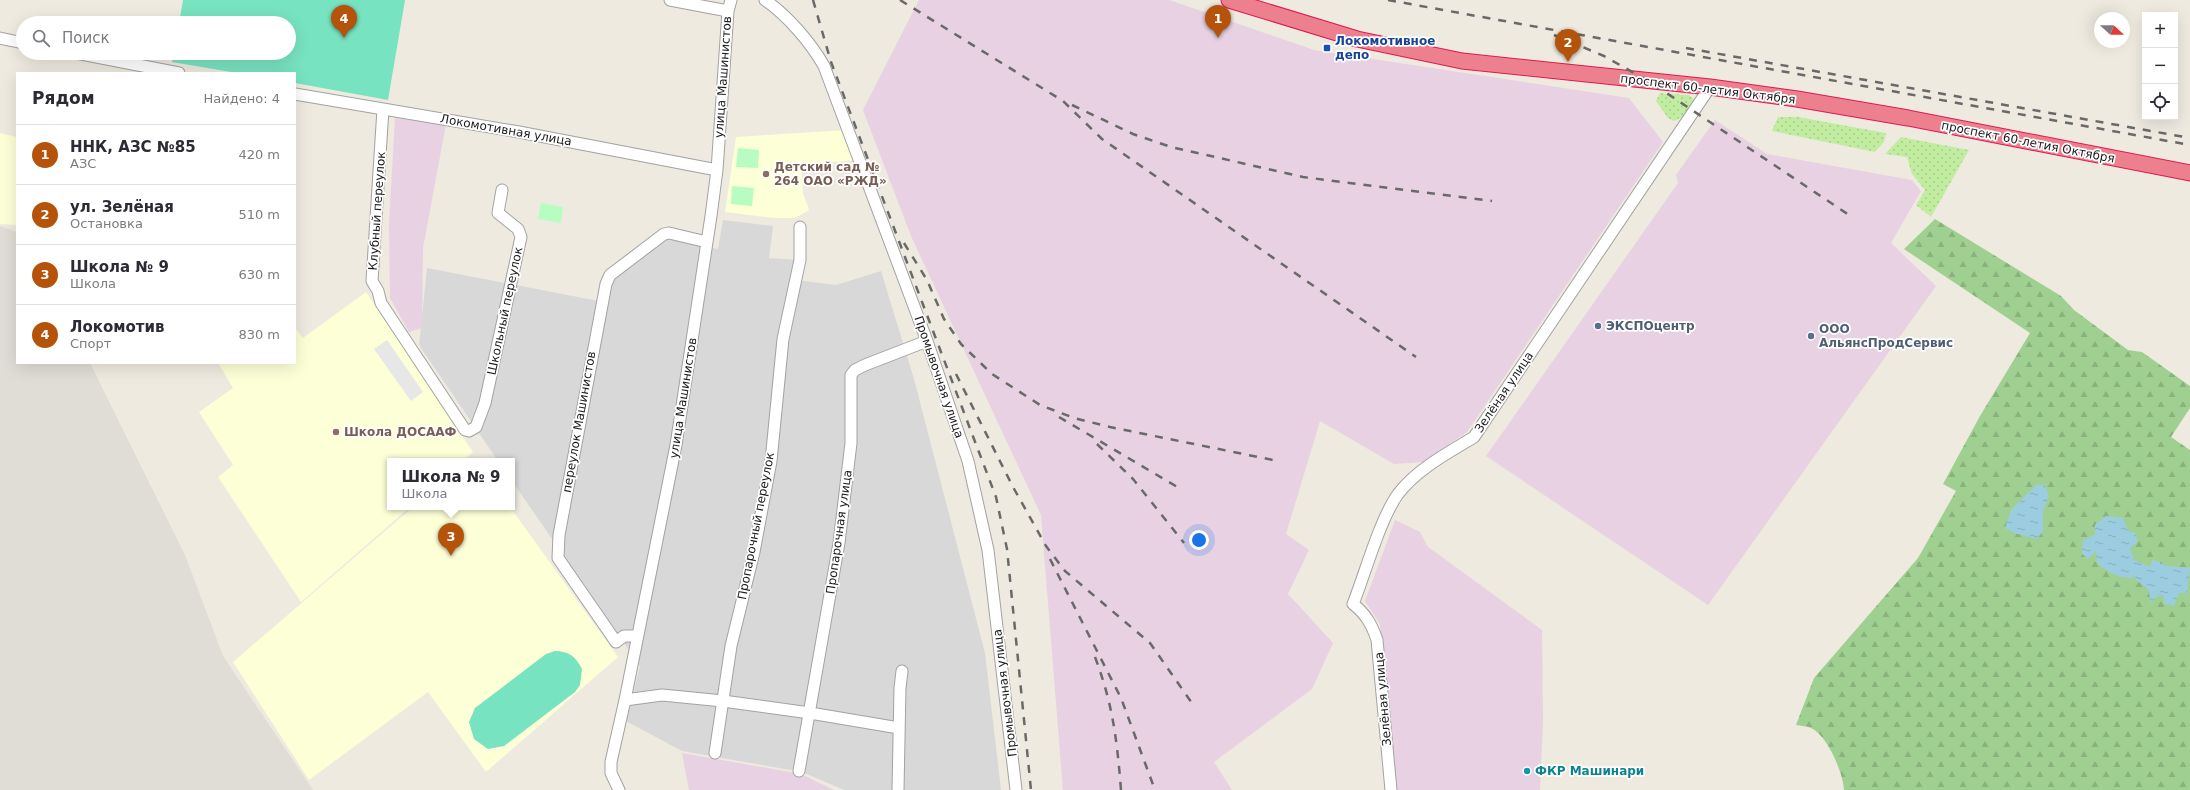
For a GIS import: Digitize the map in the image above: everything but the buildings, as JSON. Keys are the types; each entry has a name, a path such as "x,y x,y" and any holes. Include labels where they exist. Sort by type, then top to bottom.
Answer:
{"highway":[{"name":"проспект 60-летия Октября","path":"1229,0 1357,39 1462,62 1710,87 1908,118 2190,173"}],"street":[{"path":"670,0 729,5"},
{"name":"Промывочная улица","path":"766,0 776,7 812,46 824,66 927,341 959,433 982,520 992,584 1016,790"},
{"name":"улица Машинистов","path":"619,790 611,773 610,762 625,700 676,445 717,170 729,5"},
{"path":"0,38 16,41"},
{"path":"112,60 174,72"},
{"name":"Зелёная улица","path":"1391,790 1377,640 1372,626 1362,611 1353,604 1386,516 1398,494 1416,476 1474,437 1710,87"},
{"name":"Локомотивная улица","path":"296,94 655,157 717,170"},
{"name":"Клубный переулок","path":"383,109 372,281 378,291 381,303 465,430"},
{"name":"Школьный переулок","path":"465,430 471,431 476,427 485,403 521,236 518,230 498,213 502,190"},
{"name":"Пропарочный переулок","path":"715,753 731,646 754,552 772,461 783,339 800,260 800,227"},
{"name":"переулок Машинистов","path":"637,636 624,636 616,642 558,558 559,535 606,284 610,275 664,234 669,233 707,242"},
{"name":"Пропарочная улица","path":"799,771 840,536 851,443 851,375 865,365 927,341"},
{"path":"898,790 902,671"},
{"path":"625,700 662,695 723,701 810,712 899,728"}],"shaded area":[{"path":"919,0 1169,0 1314,50 1629,98 1663,142 1467,432 1423,462 1394,464 1320,421 1286,534 1309,550 1288,594 1333,643 1312,689 1214,762 1232,790 1063,790 1041,515 911,236 863,110"},
{"path":"395,118 446,124 423,248 422,328 409,332 390,298 389,224"},
{"path":"1715,120 1767,154 1912,180 1921,191 1891,243 1936,286 1708,605 1486,456 1678,183 1676,175"},
{"name":"Детский сад № 264 ОАО «РЖД»","path":"846,130 856,160 801,165 803,193 809,210 795,218 774,218 725,212 736,137"},
{"path":"0,133 16,137 16,225 0,224"},
{"path":"723,220 773,226 769,258 798,260 796,280 836,285 881,271 914,379 985,653 1001,790 844,790 802,772 682,751 626,721 640,666 515,485 515,458 496,458 419,345 427,268 609,303 614,278 664,238 718,249"},
{"path":"0,226 16,232 16,364 90,364 185,555 223,656 313,790 0,790"},
{"name":"Школа ДОСААФ","path":"366,292 473,452 466,458 387,458 387,510 407,510 301,602 218,477 233,465 199,412 233,388 219,364 296,364 296,329 303,338"},
{"path":"387,340 423,392 411,401 374,349"},
{"path":"410,510 512,510 618,657 486,772 428,692 309,780 233,662"},
{"path":"1395,520 1420,532 1428,547 1542,630 1543,721 1540,790 1396,790 1380,624 1365,601"},
{"path":"682,753 801,774 834,790 689,790"}],"green space":[{"path":"183,0 405,0 388,100 296,83 296,72 231,72 172,62 172,60 296,60 296,16 180,16"},
{"path":"1660,93 1689,95 1694,99 1683,117 1674,121 1668,118 1656,101"},
{"path":"1778,117 1798,117 1886,133 1884,142 1875,152 1772,131"},
{"path":"1901,137 1969,150 1931,217 1916,205 1925,190 1912,174 1907,157 1885,154"},
{"path":"738,148 759,150 758,168 736,167"},
{"path":"732,186 754,188 752,206 731,204"},
{"path":"541,203 563,207 561,223 538,219"},
{"path":"1935,219 2061,296 2074,310 2128,350 2142,352 2190,386 2190,408 2171,437 2190,450 2190,790 1844,790 1838,765 1829,747 1817,732 1811,728 1796,725 1814,678 1918,558 1956,491 1943,484 1980,416 2030,333 1904,249"},
{"path":"555,651 564,652 575,658 582,669 580,685 575,692 504,746 488,749 474,739 469,722 475,708 546,654"}],"water":[{"path":"2036,485 2045,485 2049,496 2043,511 2043,531 2037,539 2014,533 2005,528 2011,510"},
{"path":"2106,516 2123,518 2128,531 2135,533 2138,542 2130,548 2134,560 2150,567 2153,559 2167,566 2190,568 2187,593 2179,593 2174,606 2164,603 2163,595 2156,597 2151,602 2148,589 2136,580 2136,577 2130,578 2120,576 2106,569 2097,563 2096,551 2088,559 2082,554 2083,540 2095,535 2095,525"}],"railway":[{"path":"813,0 831,62 996,497 1007,549 1031,790"},
{"path":"900,0 1063,101 1102,139 1416,357"},
{"path":"1388,0 2190,145"},
{"path":"1554,35 1604,56 1650,82 1849,215"},
{"path":"1686,48 2190,138"},
{"path":"1072,105 1133,134 1171,147 1303,177 1492,201"},
{"path":"904,243 927,280 944,319 961,344 992,374 1040,405 1074,418 1110,427 1273,460"},
{"path":"956,374 1013,487 1046,546 1065,571 1150,643 1194,706"},
{"path":"1059,417 1179,488"},
{"path":"1097,444 1133,479 1184,543"},
{"path":"1050,559 1121,698 1155,790"},
{"path":"1095,657 1110,707 1118,755 1121,790"}],"place":[{"name":"Локомотив","path":"344,38"},
{"name":"ННК, АЗС №85","path":"1218,38"},
{"name":"Локомотивное депо","path":"1327,48"},
{"name":"ул. Зелёная","path":"1568,62"},
{"name":"Детский сад № 264 ОАО «РЖД»","path":"766,174"},
{"name":"ЭКСПОцентр","path":"1598,326"},
{"name":"ООО АльянсПродСервис","path":"1811,336"},
{"name":"Школа ДОСААФ","path":"336,432"},
{"name":"Школа № 9","path":"451,556"},
{"name":"ФКР Машинари","path":"1527,771"}]}
